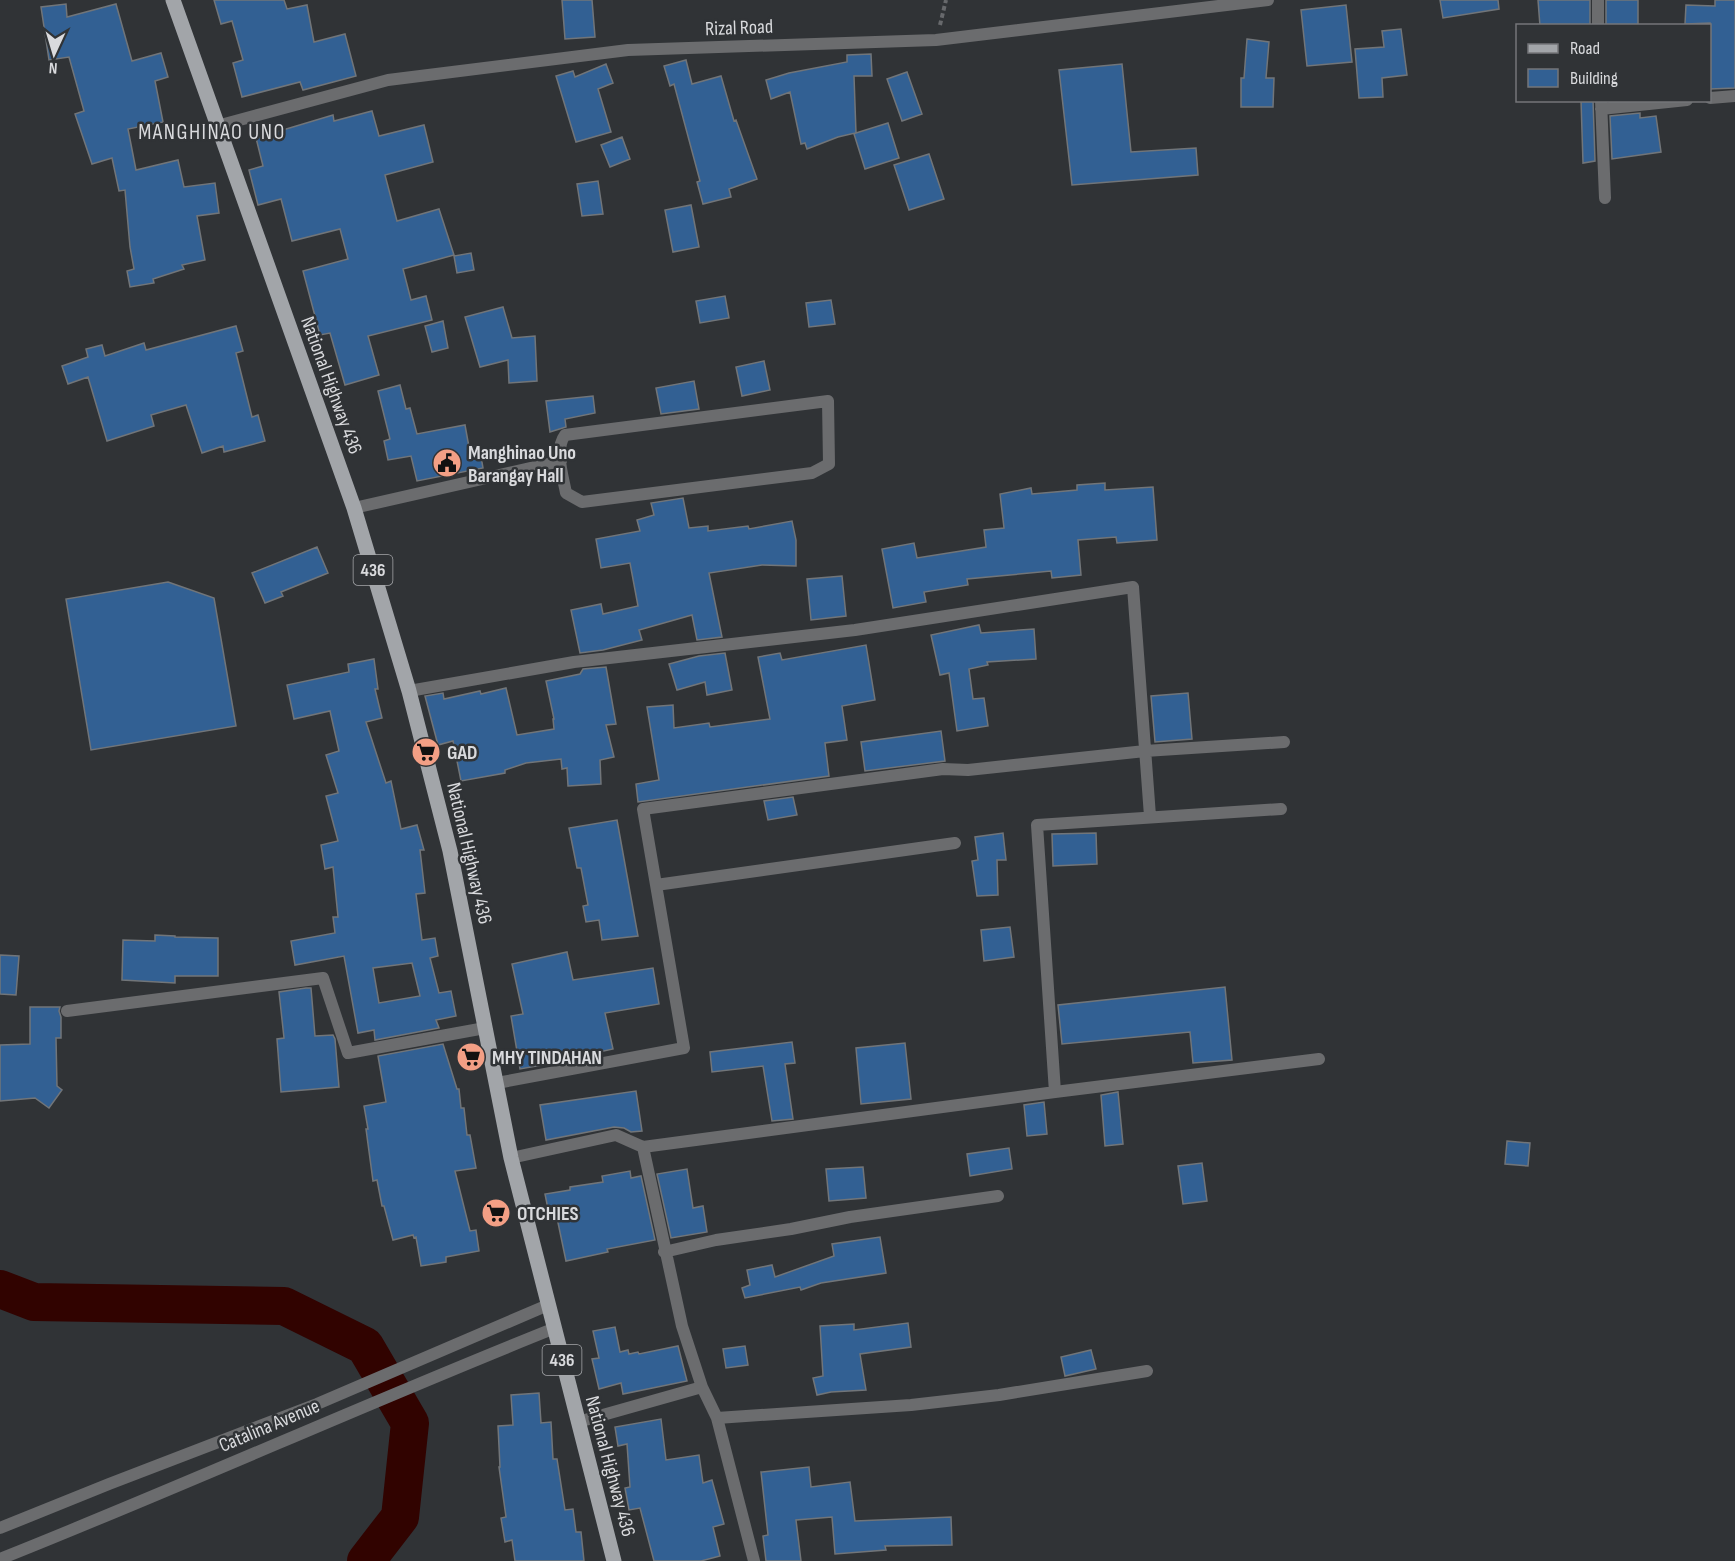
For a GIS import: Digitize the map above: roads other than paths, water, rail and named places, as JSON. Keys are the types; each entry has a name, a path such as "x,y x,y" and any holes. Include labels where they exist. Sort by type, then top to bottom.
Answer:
{"main road":[{"name":"National Highway 436","path":"172,0 354,508 409,691 450,851 511,1158 614,1561"}],"street":[{"path":"1598,0 1598,24"},
{"name":"Rizal Road","path":"217,126 388,80 617,51 936,40 1261,1"},
{"path":"1711,98 1735,96"},
{"path":"1605,198 1601,105 1653,102"},
{"path":"828,400 830,464 812,473 582,502 566,493 561,461 560,442 565,435 828,400"},
{"path":"354,508 561,461"},
{"path":"409,691 574,662 855,630 1133,587 1150,816"},
{"path":"497,1083 684,1048 643,809 943,769 968,770 1145,751 1284,742"},
{"path":"1054,1092 1037,825 1281,809"},
{"path":"656,885 955,843"},
{"path":"67,1011 323,978 348,1053 485,1028"},
{"path":"511,1158 615,1135 643,1148 1054,1092 1319,1059"},
{"path":"643,1148 682,1326 702,1387 717,1418 754,1561"},
{"path":"664,1252 716,1240 791,1229 850,1217 998,1197"},
{"name":"Catalina Avenue","path":"0,1528 317,1404 549,1305"},
{"name":"Catalina Avenue","path":"0,1559 118,1512 325,1422 555,1328"},
{"path":"717,1418 911,1406 999,1395 1147,1371"},
{"path":"578,1422 702,1387"}],"waterway":[{"path":"0,1289 34,1302 284,1306 365,1346 410,1423 400,1517 366,1561"}],"place":[{"name":"Manghinao Uno Barangay Hall","path":"447,463"},
{"name":"GAD","path":"426,752"},
{"name":"MHY TINDAHAN","path":"471,1057"},
{"name":"OTCHIES","path":"496,1213"}],"district":[{"name":"MANGHINAO UNO","path":"212,131"}]}
